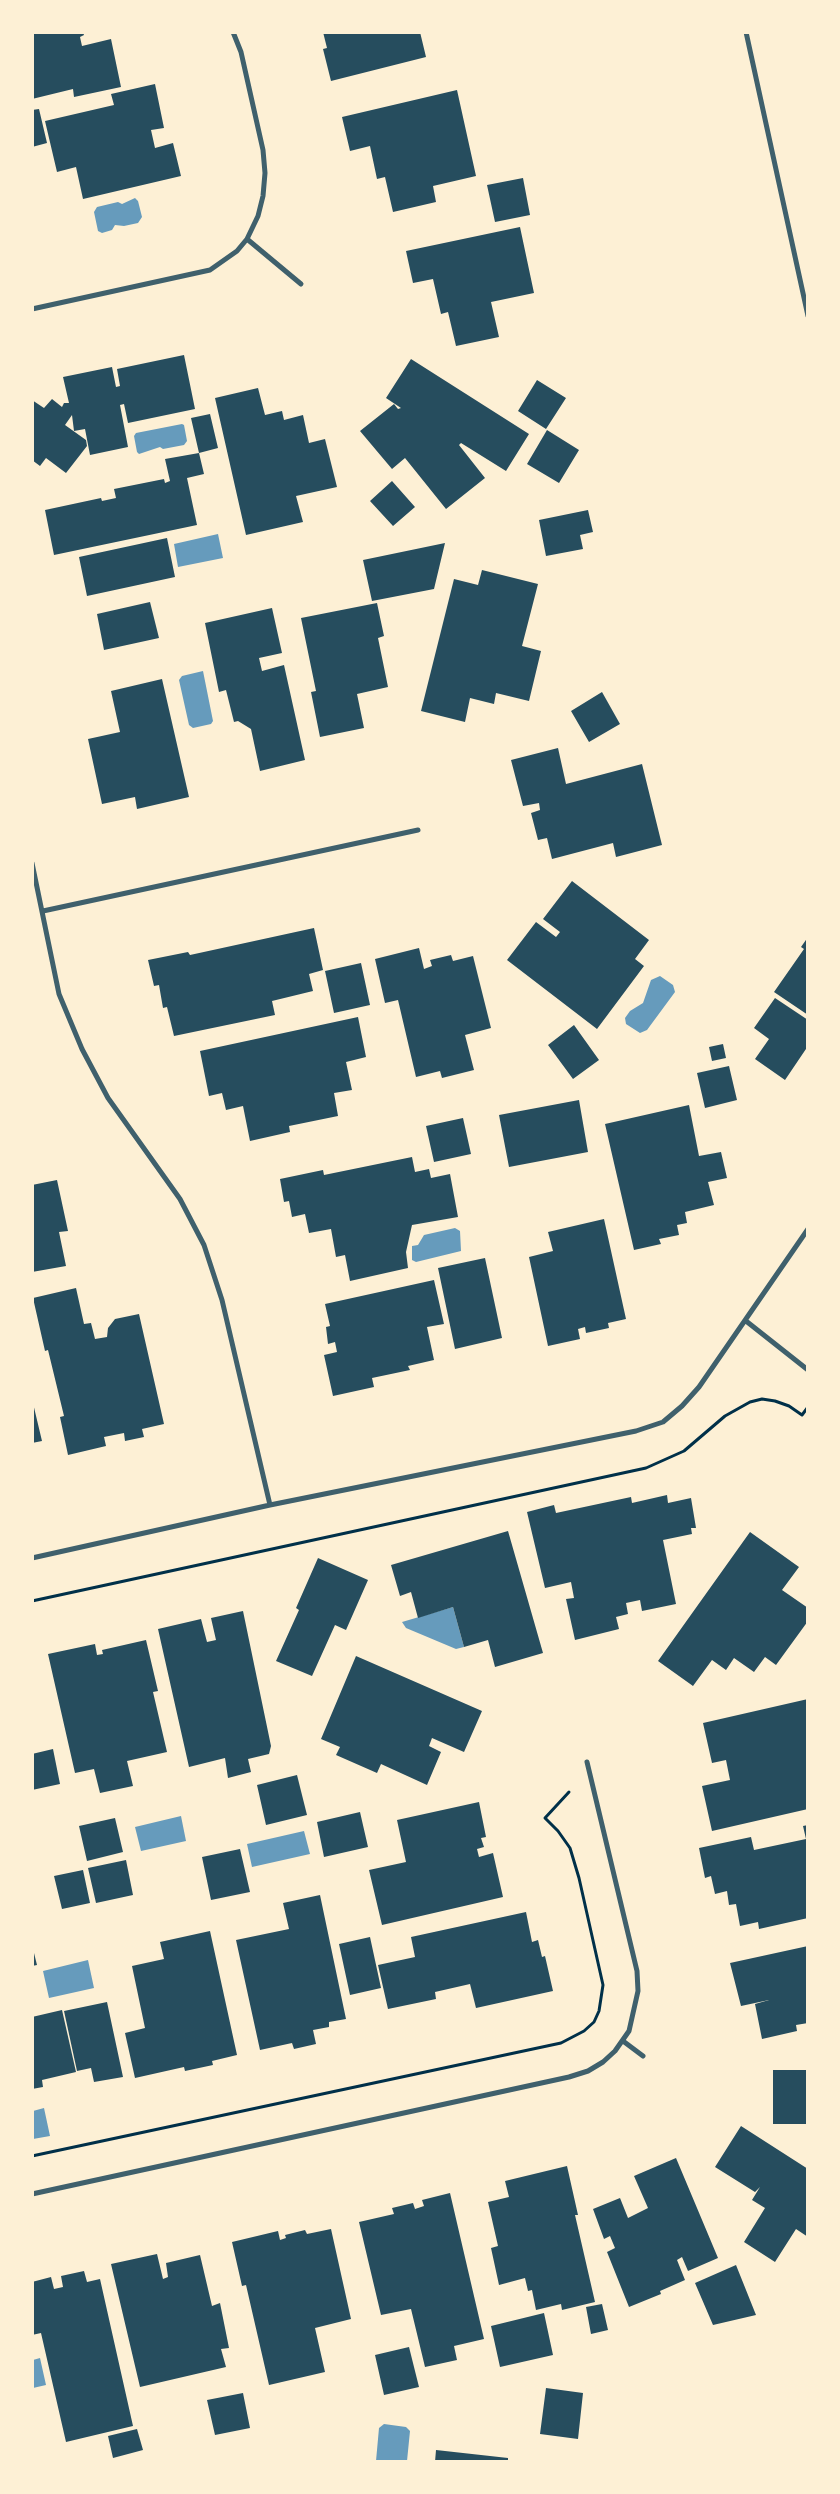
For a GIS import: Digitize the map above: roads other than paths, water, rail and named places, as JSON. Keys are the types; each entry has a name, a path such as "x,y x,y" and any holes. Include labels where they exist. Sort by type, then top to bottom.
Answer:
{"street":[{"path":"32,309 210,270 237,251 247,239 258,216 263,196 263,150 241,52 233,32"},
{"path":"746,32 808,316"},
{"path":"247,239 301,284"},
{"path":"43,911 418,830"},
{"path":"32,863 59,994 93,1074 180,1199 204,1245 222,1300 270,1505"},
{"path":"32,1558 270,1505 636,1432 663,1422 699,1388 808,1229"},
{"path":"746,1321 808,1370"},
{"path":"32,2194 569,2077 588,2071 603,2062 623,2041 629,2031 637,2004 637,1971 587,1762"},
{"path":"623,2041 643,2056"}],"water":[{"path":"135,198 138,201 142,217 138,223 124,226 115,225 112,230 102,233 98,231 94,212 97,207 118,202 122,204"},
{"path":"184,425 187,441 184,445 163,449 160,447 139,454 137,452 134,436 136,433"},
{"path":"218,534 223,558 178,567 174,544"},
{"path":"203,671 213,721 211,724 193,728 189,725 179,680 182,676"},
{"path":"660,976 673,985 675,992 647,1030 640,1033 626,1024 625,1018 630,1011 643,1003 651,980"},
{"path":"455,1228 460,1231 461,1251 416,1262 412,1260 412,1246 418,1245 424,1235"},
{"path":"453,1607 464,1647 456,1649 406,1628 402,1622"},
{"path":"181,1816 186,1841 141,1851 135,1827"},
{"path":"304,1831 310,1854 252,1867 247,1844"},
{"path":"88,1960 94,1988 49,1998 43,1971"},
{"path":"44,2108 50,2136 33,2139 33,2111"},
{"path":"40,2358 46,2385 33,2388 33,2360"},
{"path":"384,2424 406,2427 410,2431 407,2461 376,2461 379,2428"}]}
